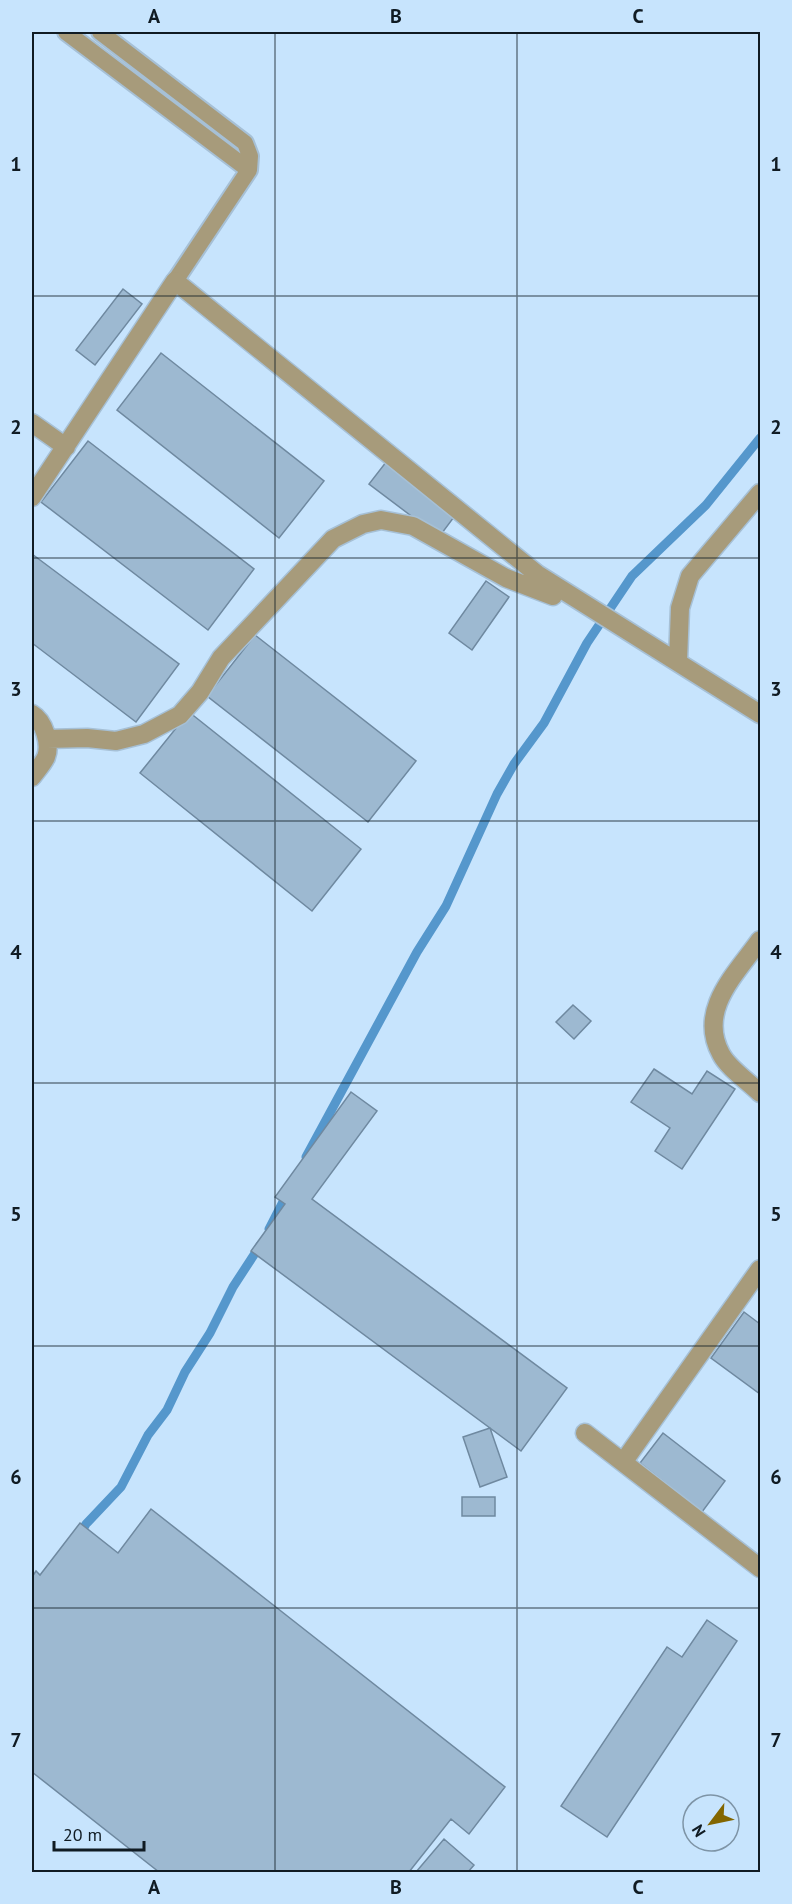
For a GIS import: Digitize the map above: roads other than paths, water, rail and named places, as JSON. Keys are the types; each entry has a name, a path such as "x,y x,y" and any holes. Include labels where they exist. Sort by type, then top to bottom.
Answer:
{"street":[{"path":"32,497 176,281 537,574 760,714"},
{"path":"32,423 66,447"},
{"path":"678,661 680,608 690,576 760,493"},
{"path":"47,739 87,738 116,741 144,734 180,715 200,692 221,658 333,539 363,524 381,520 413,526 506,578 532,586 630,633"},
{"path":"32,714 37,717 47,739 46,757 32,777"},
{"path":"760,940 716,1002 711,1028 721,1056 760,1093"},
{"path":"624,1461 760,1269"},
{"path":"585,1433 760,1568"}],"lane":[{"path":"66,32 249,170"},
{"path":"97,55 104,34 245,143 250,156 249,170 176,281"}],"waterway":[{"path":"306,1157 417,952 446,906 497,794 514,764 544,723 587,643 632,576 706,505 760,438"},
{"path":"269,1229 287,1194"},
{"path":"79,1536 86,1524 121,1487 148,1435 167,1410 185,1372 210,1333 233,1287 261,1244"}]}
